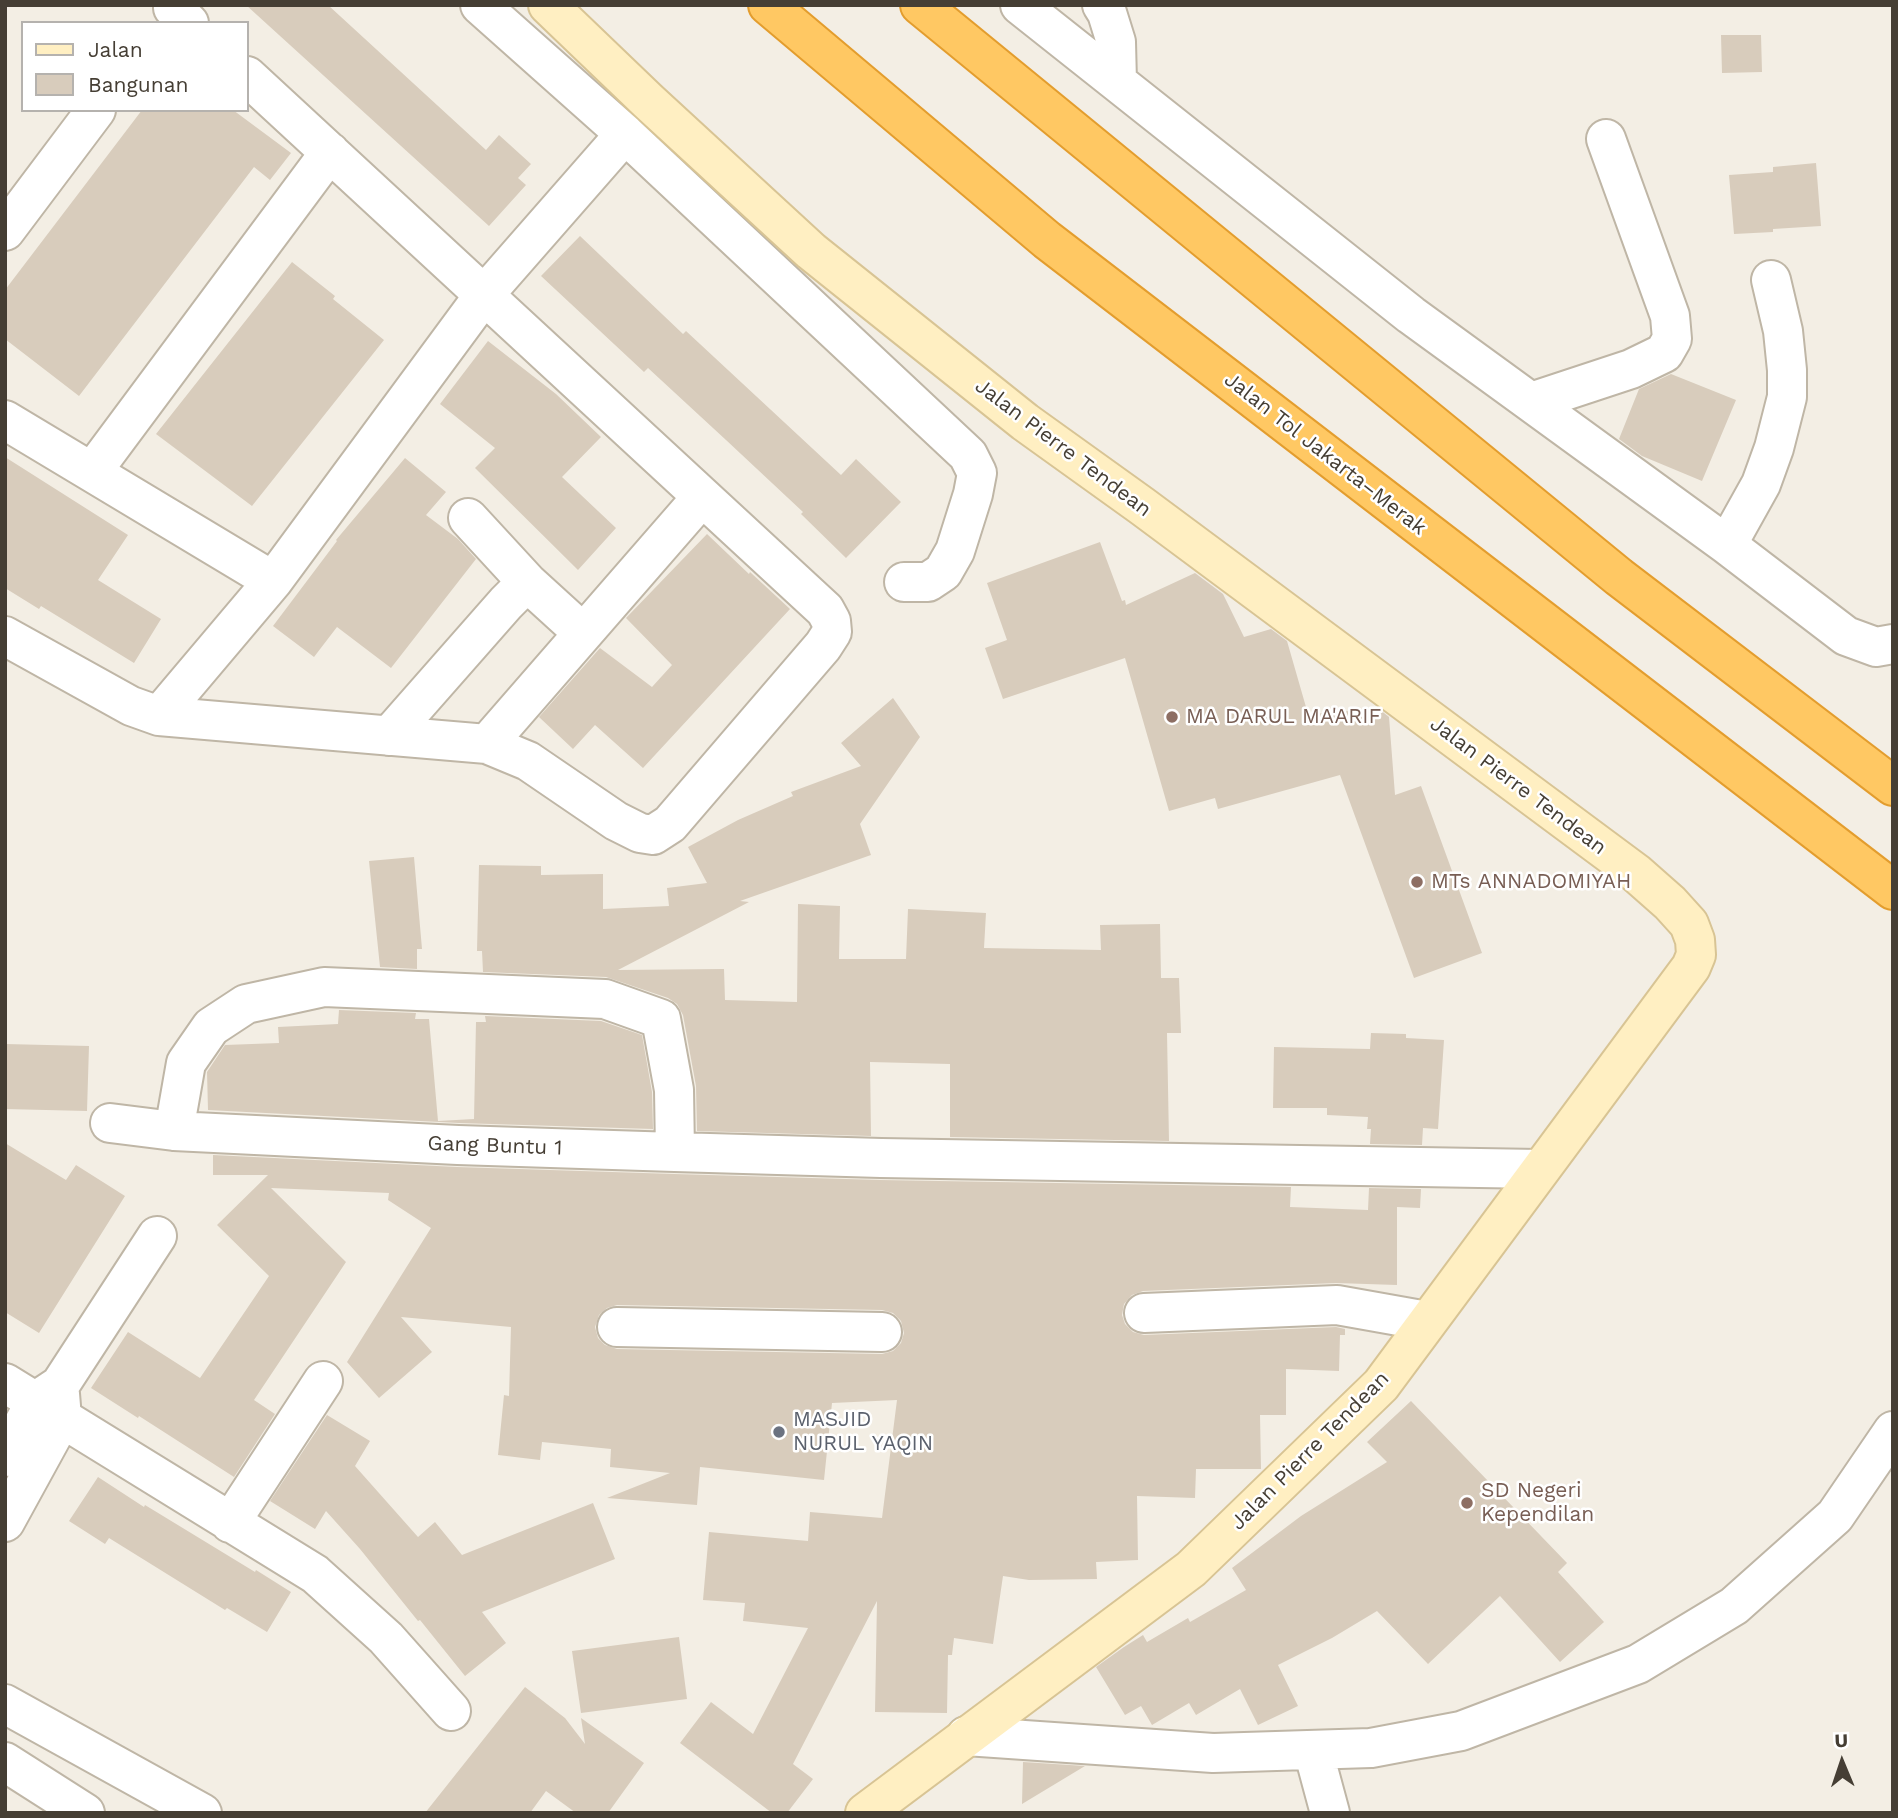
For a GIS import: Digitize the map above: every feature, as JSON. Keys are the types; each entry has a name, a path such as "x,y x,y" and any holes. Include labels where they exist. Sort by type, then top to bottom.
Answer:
{"highway":[{"name":"Jalan Tol Jakarta–Merak","path":"768,5 1047,240 1893,890"},
{"path":"920,5 1619,577 1893,786"}],"street":[{"path":"480,5 625,134 968,455 976,473 973,494 955,551 943,572 928,582 904,582"},
{"name":"Jalan Pierre Tendean","path":"548,5 811,251 1025,422 1636,873 1689,924 1695,940 1696,955 1691,967 1381,1385 1191,1569 865,1813"},
{"path":"1020,5 1411,315 1727,545 1846,636 1876,647 1893,644"},
{"path":"1060,37 1086,10 1087,5"},
{"path":"1102,5 1116,42 1117,82"},
{"path":"5,636 131,706 159,716 487,744 528,761 616,821 640,834 653,835 670,824 823,646 832,632 831,621 825,610 248,77"},
{"path":"5,231 94,112"},
{"path":"159,716 273,582 484,295 625,134"},
{"path":"1531,402 1631,369 1664,353 1672,339 1670,316 1606,139"},
{"path":"92,472 330,152"},
{"path":"1727,545 1761,484 1774,448 1787,397 1783,331 1771,280"},
{"path":"5,420 273,582"},
{"path":"487,744 702,497"},
{"path":"468,518 527,582 583,633"},
{"path":"389,736 527,582"},
{"path":"174,1131 186,1063 211,1027 246,1004 324,988 592,998 605,999 660,1019 674,1090 675,1152"},
{"name":"Gang Buntu 1","path":"110,1123 174,1131 458,1145 881,1158 1539,1170"},
{"path":"5,1457 41,1397 157,1236"},
{"path":"1144,1313 1338,1305 1427,1321"},
{"path":"617,1327 882,1332"},
{"path":"230,1523 323,1381"},
{"path":"5,1522 41,1397"},
{"path":"41,1397 230,1523 315,1574 386,1638 451,1712"},
{"path":"966,1736 1213,1754 1371,1748 1461,1731 1638,1664 1734,1606 1835,1516 1893,1431"},
{"path":"5,1704 202,1813"},
{"path":"1313,1750 1330,1813"},
{"path":"5,1762 85,1813"}],"building":[{"path":"246,5 328,5 486,150 499,135 531,164 518,178 526,185 489,226"},
{"path":"1721,35 1761,35 1762,72 1722,73"},
{"path":"140,112 236,112 291,153 270,180 254,167 79,396 5,339 5,290"},
{"path":"1816,163 1821,226 1734,234 1729,175 1773,172 1773,167"},
{"path":"580,236 683,334 686,331 841,475 856,459 901,502 846,558 801,514 803,512 726,440 648,368 644,372 541,276"},
{"path":"292,262 384,340 252,506 156,434"},
{"path":"488,341 556,394 601,437 562,477 616,528 578,570 475,468 495,448 440,404"},
{"path":"1671,374 1736,400 1702,481 1642,456 1619,439 1639,389"},
{"path":"5,457 128,535 98,580 161,619 134,663 41,606 39,609 5,588"},
{"path":"405,458 446,492 426,515 458,539 476,559 391,668 337,627 314,657 273,626 336,540"},
{"path":"707,534 790,609 643,768 595,725 573,749 539,717 600,648 652,687 672,665 626,618"},
{"path":"1100,542 1122,601 1125,600 1126,605 1195,573 1223,594 1244,637 1271,629 1287,641 1308,714 1379,709 1389,717 1395,795 1421,786 1482,953 1414,978 1340,775 1218,809 1215,798 1169,811 1125,658 1003,699 985,648 1007,640 987,583"},
{"path":"893,698 920,737 860,824 871,855 740,901 749,902 618,970 724,969 725,1000 797,1002 798,904 840,906 839,959 906,959 908,909 986,913 984,948 1101,950 1100,925 1160,924 1161,978 1179,978 1181,1033 1167,1033 1169,1141 950,1137 950,1064 870,1062 871,1136 697,1131 696,1086 683,1015 677,1004 668,998 606,977 483,972 482,951 477,951 479,865 541,866 541,875 603,874 603,909 669,906 667,888 707,883 688,847 738,820 793,796 791,792 861,766 841,743"},
{"path":"414,857 422,949 417,949 417,969 380,967 369,861"},
{"path":"339,1010 416,1013 415,1019 429,1019 438,1121 474,1119 476,1022 486,1022 485,1016 601,1021 642,1035 652,1092 653,1129 459,1123 208,1110 207,1072 225,1045 279,1043 278,1027 338,1024"},
{"path":"1371,1033 1406,1034 1406,1038 1444,1040 1438,1129 1423,1128 1422,1145 1370,1144 1371,1129 1367,1129 1368,1117 1327,1115 1327,1108 1273,1108 1274,1047 1370,1049"},
{"path":"5,1044 89,1046 87,1111 5,1109"},
{"path":"5,1143 66,1180 76,1165 125,1196 39,1333 5,1312"},
{"path":"213,1155 674,1174 1291,1187 1290,1207 1368,1210 1369,1188 1421,1189 1420,1208 1397,1207 1397,1285 1336,1283 1143,1291 1132,1295 1124,1304 1122,1315 1125,1324 1133,1332 1144,1335 1336,1327 1345,1329 1345,1335 1340,1335 1339,1371 1286,1369 1286,1415 1260,1415 1261,1469 1196,1469 1195,1498 1137,1496 1138,1560 1096,1562 1097,1579 1029,1580 1003,1576 993,1644 954,1638 952,1655 948,1655 947,1713 875,1712 877,1601 793,1764 813,1779 787,1813 772,1813 680,1743 711,1702 753,1734 808,1628 743,1621 745,1603 703,1600 709,1532 808,1541 810,1512 882,1518 897,1400 832,1403 824,1480 700,1467 697,1505 607,1498 670,1473 610,1467 611,1449 542,1442 540,1460 498,1455 504,1395 509,1396 511,1327 401,1317 432,1352 379,1398 347,1362 431,1228 388,1200 389,1193 271,1188 346,1262 254,1400 275,1414 234,1477 91,1388 128,1332 200,1378 269,1276 217,1225 268,1175 213,1175","holes":["617,1305 882,1310 893,1313 901,1321 904,1333 901,1343 893,1351 882,1354 617,1349 605,1345 598,1338 595,1327 599,1315 607,1308"]},
{"path":"1411,1401 1567,1563 1558,1572 1604,1622 1560,1662 1500,1596 1428,1664 1377,1611 1332,1638 1278,1665 1298,1706 1258,1725 1240,1689 1196,1715 1189,1703 1152,1725 1141,1706 1125,1715 1096,1667 1143,1635 1147,1642 1188,1618 1190,1622 1246,1590 1232,1568 1301,1516 1387,1462 1367,1442"},
{"path":"327,1415 370,1441 355,1466 418,1537 435,1522 462,1555 593,1503 615,1559 482,1612 506,1643 465,1676 326,1511 315,1529 270,1501"},
{"path":"98,1477 144,1507 145,1505 291,1592 267,1632 227,1608 225,1610 109,1538 105,1544 69,1521"},
{"path":"679,1637 687,1699 581,1713 572,1651"},
{"path":"525,1687 565,1718 585,1744 581,1718 644,1763 608,1813 576,1813 546,1791 530,1813 425,1813"},
{"path":"1023,1762 1085,1766 1022,1804"}],"place":[{"name":"MA DARUL MA'ARIF","path":"1172,717"},
{"name":"MTs ANNADOMIYAH","path":"1417,882"},
{"name":"MASJID NURUL YAQIN","path":"779,1432"},
{"name":"SD Negeri Kependilan","path":"1467,1503"}]}
